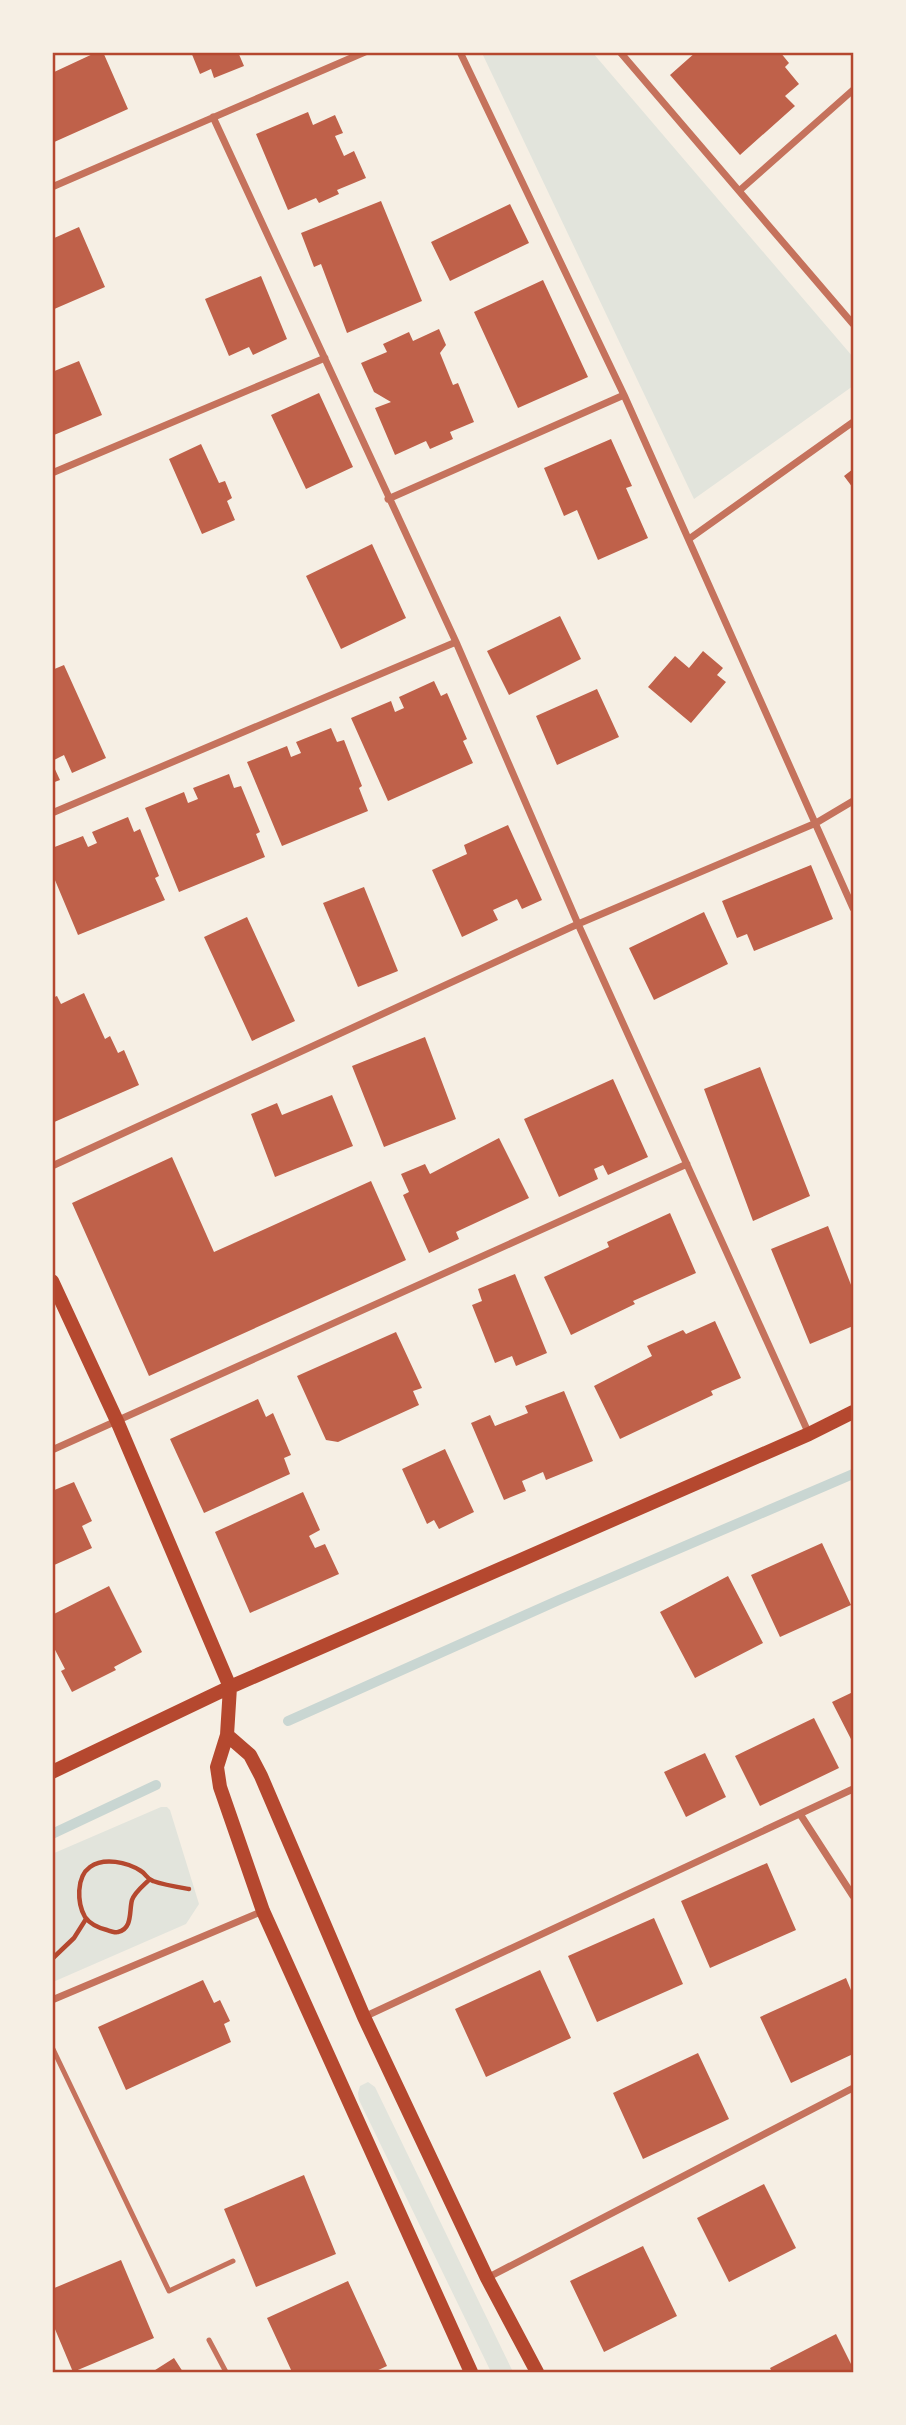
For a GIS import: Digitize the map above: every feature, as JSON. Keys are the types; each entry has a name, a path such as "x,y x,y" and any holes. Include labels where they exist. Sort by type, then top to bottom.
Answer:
{"main road":[{"path":"52,1281 117,1421 230,1687 227,1735 217,1768 220,1787 263,1911 471,2372"},
{"path":"52,1772 230,1687 809,1434 853,1412"},
{"path":"227,1735 250,1755 364,2017 488,2278 537,2372"}],"street":[{"path":"52,187 365,52"},
{"path":"460,52 624,395 853,908"},
{"path":"620,52 853,324"},
{"path":"739,191 853,90"},
{"path":"213,117 456,642 578,924 809,1434"},
{"path":"52,473 325,358"},
{"path":"388,499 624,395"},
{"path":"689,539 853,422"},
{"path":"52,813 456,642"},
{"path":"52,1166 578,924 816,822 853,801"},
{"path":"52,1450 687,1164"},
{"path":"364,2017 853,1789"},
{"path":"800,1814 853,1896"},
{"path":"52,2000 263,1911"},
{"path":"488,2278 853,2088"}],"lane":[{"path":"52,2047 169,2291 233,2261"},
{"path":"209,2340 226,2372"}],"path":[{"path":"149,1880 133,1898 131,1915 123,1929 118,1932 110,1931 93,1925 86,1919 82,1906 81,1881 91,1866 100,1863 115,1861 138,1869 149,1880 190,1889"},
{"path":"52,1959 74,1938 86,1919"}],"shaded area":[{"path":"482,53 593,53 853,357 853,386 694,499"},
{"path":"161,1807 170,1810 199,1904 186,1924 53,1982 52,1854"},
{"path":"368,2082 375,2087 513,2372 491,2372 359,2100 360,2086"}],"building":[{"path":"97,52 103,52 128,109 52,143 52,73"},
{"path":"191,52 238,52 244,66 214,78 211,69 200,74"},
{"path":"696,52 780,52 789,63 785,67 799,84 785,96 795,106 740,155 670,75"},
{"path":"308,112 313,125 335,115 343,133 335,136 344,156 354,151 366,178 337,190 339,194 319,203 316,198 288,210 256,134"},
{"path":"381,201 422,301 347,333 321,264 314,267 301,233"},
{"path":"510,204 529,243 450,281 431,242"},
{"path":"79,227 105,287 52,310 52,239"},
{"path":"261,276 287,339 253,355 249,347 229,356 205,299"},
{"path":"543,280 588,377 518,408 474,312"},
{"path":"439,329 446,345 440,353 453,385 458,383 474,422 450,432 453,439 430,449 426,441 395,455 375,408 391,402 374,392 361,363 387,352 383,344 409,332 413,341"},
{"path":"79,361 102,415 54,435 52,372"},
{"path":"319,393 353,467 306,489 271,415"},
{"path":"611,439 632,486 626,488 648,538 598,560 577,510 564,516 544,468"},
{"path":"201,444 219,483 225,481 232,498 227,501 235,520 202,534 169,459"},
{"path":"853,469 853,488 844,476"},
{"path":"372,544 406,618 341,649 306,576"},
{"path":"560,616 581,659 509,695 487,651"},
{"path":"703,651 723,668 717,675 726,682 691,723 648,687 675,656 689,668"},
{"path":"64,665 106,758 72,773 64,755 52,761 52,670"},
{"path":"434,681 441,696 447,693 467,739 463,741 473,763 388,801 351,718 391,701 395,712 404,708 399,697"},
{"path":"597,689 619,737 557,765 536,716"},
{"path":"331,728 337,742 344,740 362,786 359,788 368,811 282,846 247,762 287,746 291,757 301,753 296,742"},
{"path":"52,763 60,780 52,783"},
{"path":"229,774 234,788 241,786 260,832 256,834 265,857 179,892 145,808 184,792 188,803 198,799 193,788"},
{"path":"128,817 134,832 140,829 159,876 155,878 165,900 78,935 52,873 52,848 83,836 88,847 97,843 92,832"},
{"path":"508,825 542,900 522,909 517,899 493,910 498,920 462,937 432,870 467,854 464,845"},
{"path":"811,865 833,919 754,951 747,934 737,938 722,901"},
{"path":"364,887 398,971 358,987 323,903"},
{"path":"704,912 728,964 654,1000 629,948"},
{"path":"247,917 295,1021 252,1041 204,937"},
{"path":"84,993 105,1039 110,1036 118,1053 124,1050 139,1085 52,1123 52,998 57,996 61,1004"},
{"path":"425,1037 456,1119 384,1147 352,1066"},
{"path":"760,1067 810,1196 753,1221 704,1089"},
{"path":"613,1079 648,1157 608,1175 603,1165 594,1169 598,1179 559,1197 524,1119"},
{"path":"332,1095 353,1146 275,1177 251,1114 277,1103 282,1115"},
{"path":"499,1138 529,1198 456,1232 459,1239 429,1253 403,1195 409,1192 401,1174 425,1164 430,1174"},
{"path":"172,1157 214,1252 371,1181 406,1260 149,1376 72,1203"},
{"path":"670,1213 696,1273 633,1301 635,1304 571,1335 544,1277 609,1247 607,1242"},
{"path":"828,1226 853,1290 853,1326 810,1344 771,1249"},
{"path":"515,1274 547,1353 516,1366 512,1356 495,1363 472,1305 482,1301 478,1289"},
{"path":"715,1321 741,1378 711,1391 713,1395 620,1439 594,1386 652,1356 647,1346 683,1330 686,1334"},
{"path":"396,1332 422,1388 413,1391 419,1405 338,1442 326,1440 297,1376"},
{"path":"564,1391 593,1461 546,1480 543,1472 522,1481 526,1491 504,1500 471,1423 490,1415 495,1426 528,1413 525,1406"},
{"path":"258,1399 266,1417 273,1413 291,1455 284,1458 290,1474 204,1513 170,1439"},
{"path":"445,1449 474,1512 439,1529 434,1520 427,1524 402,1469"},
{"path":"74,1482 92,1521 82,1526 92,1548 52,1566 52,1491"},
{"path":"303,1492 320,1530 309,1536 315,1548 325,1544 339,1574 250,1613 215,1532"},
{"path":"822,1543 851,1605 780,1637 751,1575"},
{"path":"728,1576 763,1643 695,1678 660,1612"},
{"path":"109,1586 142,1652 114,1667 116,1670 72,1692 61,1671 65,1669 52,1644 52,1615"},
{"path":"853,1692 853,1743 832,1702"},
{"path":"814,1718 839,1768 760,1806 735,1756"},
{"path":"705,1753 726,1797 686,1817 664,1772"},
{"path":"767,1863 796,1930 710,1968 681,1901"},
{"path":"654,1918 683,1984 597,2022 568,1956"},
{"path":"540,1970 571,2038 486,2077 455,2009"},
{"path":"846,1978 853,1995 853,2054 791,2083 760,2017"},
{"path":"203,1980 214,2003 220,2000 230,2021 224,2024 231,2042 126,2090 98,2027"},
{"path":"698,2053 729,2119 643,2159 613,2093"},
{"path":"304,2175 336,2254 256,2287 224,2209"},
{"path":"764,2184 796,2248 729,2282 697,2218"},
{"path":"643,2246 677,2316 604,2352 570,2281"},
{"path":"121,2260 154,2338 73,2372 52,2322 52,2289"},
{"path":"348,2281 387,2366 374,2372 292,2372 267,2318"},
{"path":"836,2334 853,2372 772,2372 770,2368"},
{"path":"174,2358 183,2372 152,2372"}],"waterway":[{"path":"288,1721 559,1600 853,1474"},
{"path":"52,1834 156,1785"}]}
